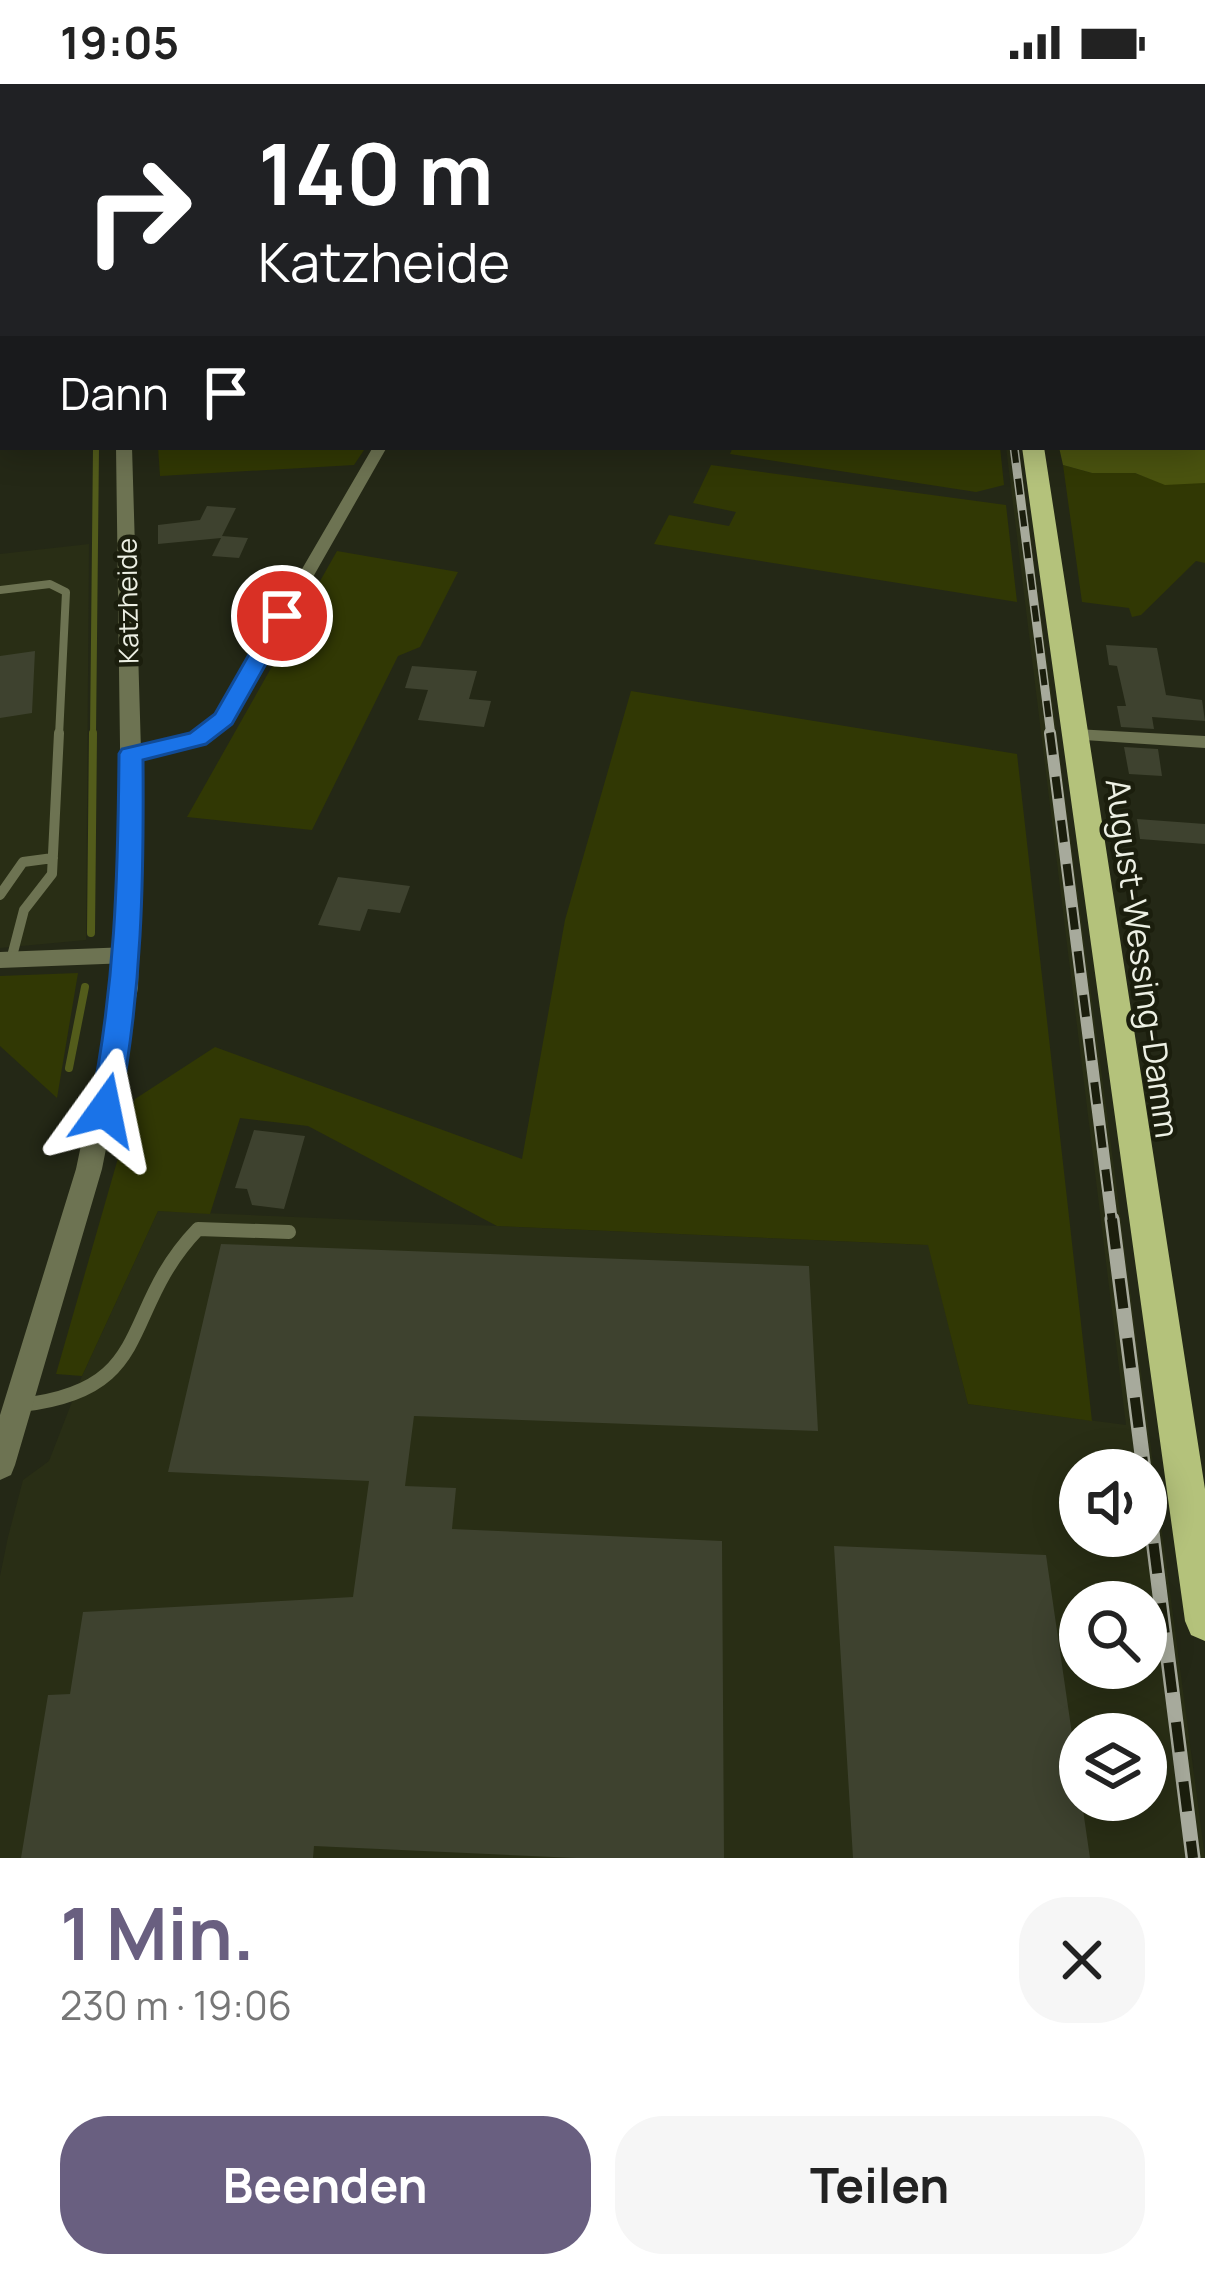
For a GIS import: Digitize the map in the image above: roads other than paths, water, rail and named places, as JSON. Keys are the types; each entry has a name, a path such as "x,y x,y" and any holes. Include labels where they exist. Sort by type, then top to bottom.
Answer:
{"main road":[{"name":"August-Wessing-Damm","path":"1034,450 1205,1621"}],"street":[{"name":"Katzheide","path":"0,1465 105,1110 129,955 124,450"},
{"path":"130,754 198,739 224,719 378,450"},
{"path":"1075,735 1205,742"},
{"path":"5,960 129,955"}],"lane":[{"path":"0,590 50,584 66,592 52,874 24,910 5,960"},
{"path":"0,896 23,862 53,858"},
{"path":"17,1405 64,1404 92,1393 119,1370 160,1269 197,1229 289,1232"}],"waterway":[{"path":"93,736 96,450"},
{"path":"91,933 93,733"},
{"path":"69,1068 85,987"}],"railway":[{"path":"1014,450 1051,736"},
{"path":"1050,733 1112,1222"},
{"path":"1112,1219 1141,1449"},
{"path":"1155,1557 1193,1858"}]}
